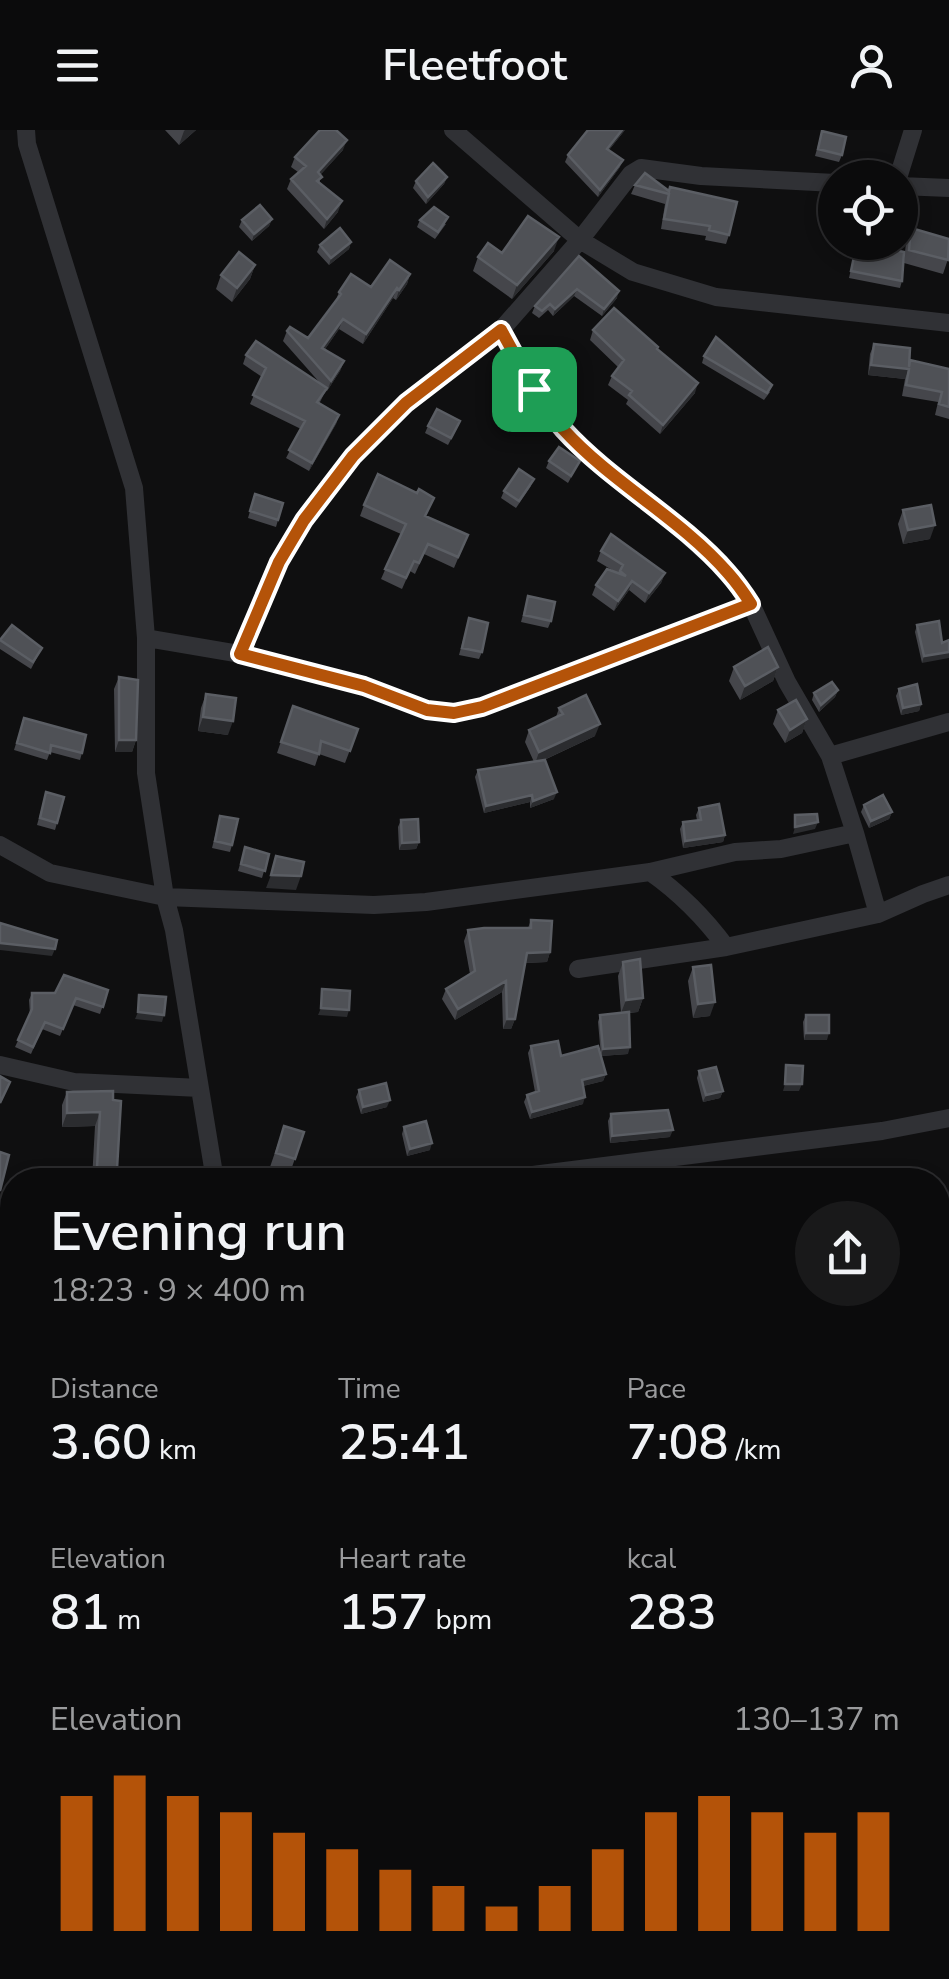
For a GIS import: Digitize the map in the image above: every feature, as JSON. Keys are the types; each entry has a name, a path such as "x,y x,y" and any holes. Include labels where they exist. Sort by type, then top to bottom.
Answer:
{"street":[{"path":"26,130 32,162 134,488 146,638 146,773 213,1168"},
{"path":"453,130 580,240 633,272 716,297 949,324"},
{"path":"904,160 913,130"},
{"path":"240,654 279,562 304,520 353,456 406,403 501,330 580,240 631,174 641,168 701,176 818,182"},
{"path":"918,187 949,188"},
{"path":"501,330 534,389 562,427 595,461 727,572 751,604 787,682 830,756 878,914"},
{"path":"146,638 240,654 364,686 427,710 454,713 482,707 751,604"},
{"path":"830,756 949,722"},
{"path":"0,845 50,873 166,897 374,905 426,902 650,872 736,852 781,849 855,832"},
{"path":"650,872 678,892 726,947"},
{"path":"578,969 726,947 878,914 949,885"},
{"path":"0,1065 74,1082 200,1088"},
{"path":"588,1168 882,1131 949,1118"}],"building":[{"path":"320,130 336,130 347,140 318,172 322,177 317,181 342,201 327,219 291,179 306,166 295,157"},
{"path":"588,130 622,130 607,149 623,160 600,190 568,155"},
{"path":"822,131 846,137 842,155 818,149"},
{"path":"433,163 447,177 428,197 416,181"},
{"path":"645,173 669,191 670,187 737,202 729,235 709,230 710,226 664,219 669,194 635,185"},
{"path":"260,205 272,219 254,234 242,220"},
{"path":"434,207 448,217 438,232 420,220"},
{"path":"528,216 559,237 517,285 478,257 488,243 502,253"},
{"path":"340,228 351,242 331,258 320,245"},
{"path":"918,230 949,239 948,260 918,252"},
{"path":"239,252 255,265 237,288 221,275"},
{"path":"579,256 619,291 604,309 577,289 555,309 550,304 542,311 535,306"},
{"path":"390,260 410,274 366,334 343,319 322,348 344,361 331,381 287,331 290,327 308,338 351,274 371,287"},
{"path":"853,260 903,260 902,281 851,271"},
{"path":"614,308 698,383 663,425 629,395 632,391 612,376 624,360 593,330"},
{"path":"716,337 772,385 767,393 704,356"},
{"path":"256,341 327,388 317,402 339,415 312,463 289,450 305,421 253,395 266,368 246,355"},
{"path":"874,344 910,348 909,367 910,360 949,369 949,407 939,404 942,392 906,385 909,369 871,365"},
{"path":"437,409 460,421 451,438 428,426"},
{"path":"559,447 580,461 571,476 549,461"},
{"path":"519,469 534,479 519,501 504,491"},
{"path":"378,474 434,498 425,516 468,535 458,557 428,544 406,578 385,569 406,524 364,505"},
{"path":"255,494 283,503 278,520 250,511"},
{"path":"931,505 935,525 908,530 903,510"},
{"path":"611,534 665,573 649,593 632,581 618,601 596,585 607,569 626,576 620,571 623,565 601,551"},
{"path":"528,596 555,602 551,621 524,615"},
{"path":"469,618 488,623 482,652 462,648"},
{"path":"939,621 942,643 949,640 949,652 924,656 917,625"},
{"path":"12,625 42,648 33,662 0,640"},
{"path":"768,647 778,667 745,686 734,667"},
{"path":"119,677 138,680 136,740 119,740"},
{"path":"832,682 838,690 821,705 814,693"},
{"path":"917,684 921,704 903,708 899,689"},
{"path":"206,694 236,698 233,721 203,717"},
{"path":"586,695 600,724 539,752 529,730 563,714 559,708"},
{"path":"796,700 807,719 790,730 778,710"},
{"path":"293,706 358,729 350,751 321,741 319,754 281,742"},
{"path":"24,718 86,735 82,753 51,745 50,753 17,743"},
{"path":"545,760 557,792 533,801 532,795 486,806 478,770"},
{"path":"46,792 64,797 57,823 40,818"},
{"path":"883,795 892,812 871,821 864,805"},
{"path":"719,804 725,835 685,841 683,822 701,820 699,808"},
{"path":"817,814 818,822 795,827 795,815"},
{"path":"220,816 238,819 232,845 215,841"},
{"path":"418,819 419,842 402,843 401,820"},
{"path":"245,847 269,854 265,871 241,864"},
{"path":"276,856 304,862 301,876 271,875"},
{"path":"531,920 552,921 550,952 527,953 515,1019 507,1019 506,981 458,1009 446,989 475,971 468,930 531,928"},
{"path":"0,923 57,940 55,949 0,943"},
{"path":"640,959 643,998 626,1000 623,962"},
{"path":"711,965 715,1002 698,1004 693,967"},
{"path":"64,975 108,990 103,1007 76,998 63,1029 45,1022 33,1047 18,1040 32,1009 32,993 55,993"},
{"path":"322,989 350,991 349,1010 321,1008"},
{"path":"139,995 166,997 164,1015 138,1012"},
{"path":"629,1012 630,1047 603,1049 600,1015"},
{"path":"806,1015 829,1015 829,1033 806,1033"},
{"path":"558,1041 561,1056 598,1046 606,1074 582,1080 585,1097 532,1112 527,1095 539,1091 531,1046"},
{"path":"786,1065 803,1066 802,1084 785,1084"},
{"path":"716,1067 723,1091 706,1095 699,1071"},
{"path":"0,1076 10,1082 0,1103"},
{"path":"386,1083 390,1100 363,1107 359,1090"},
{"path":"113,1091 113,1100 121,1101 117,1168 97,1168 100,1112 67,1113 67,1092"},
{"path":"668,1110 673,1130 612,1136 611,1114"},
{"path":"426,1121 432,1143 410,1149 404,1127"},
{"path":"284,1126 304,1132 295,1159 276,1153"},
{"path":"0,1152 9,1155 6,1168 0,1168"}],"route":[{"path":"501,330 534,389 562,427 595,461 685,533 727,572 751,604 482,707 454,713 427,710 364,686 240,654 279,562 304,520 353,456 406,403 501,330"}]}
